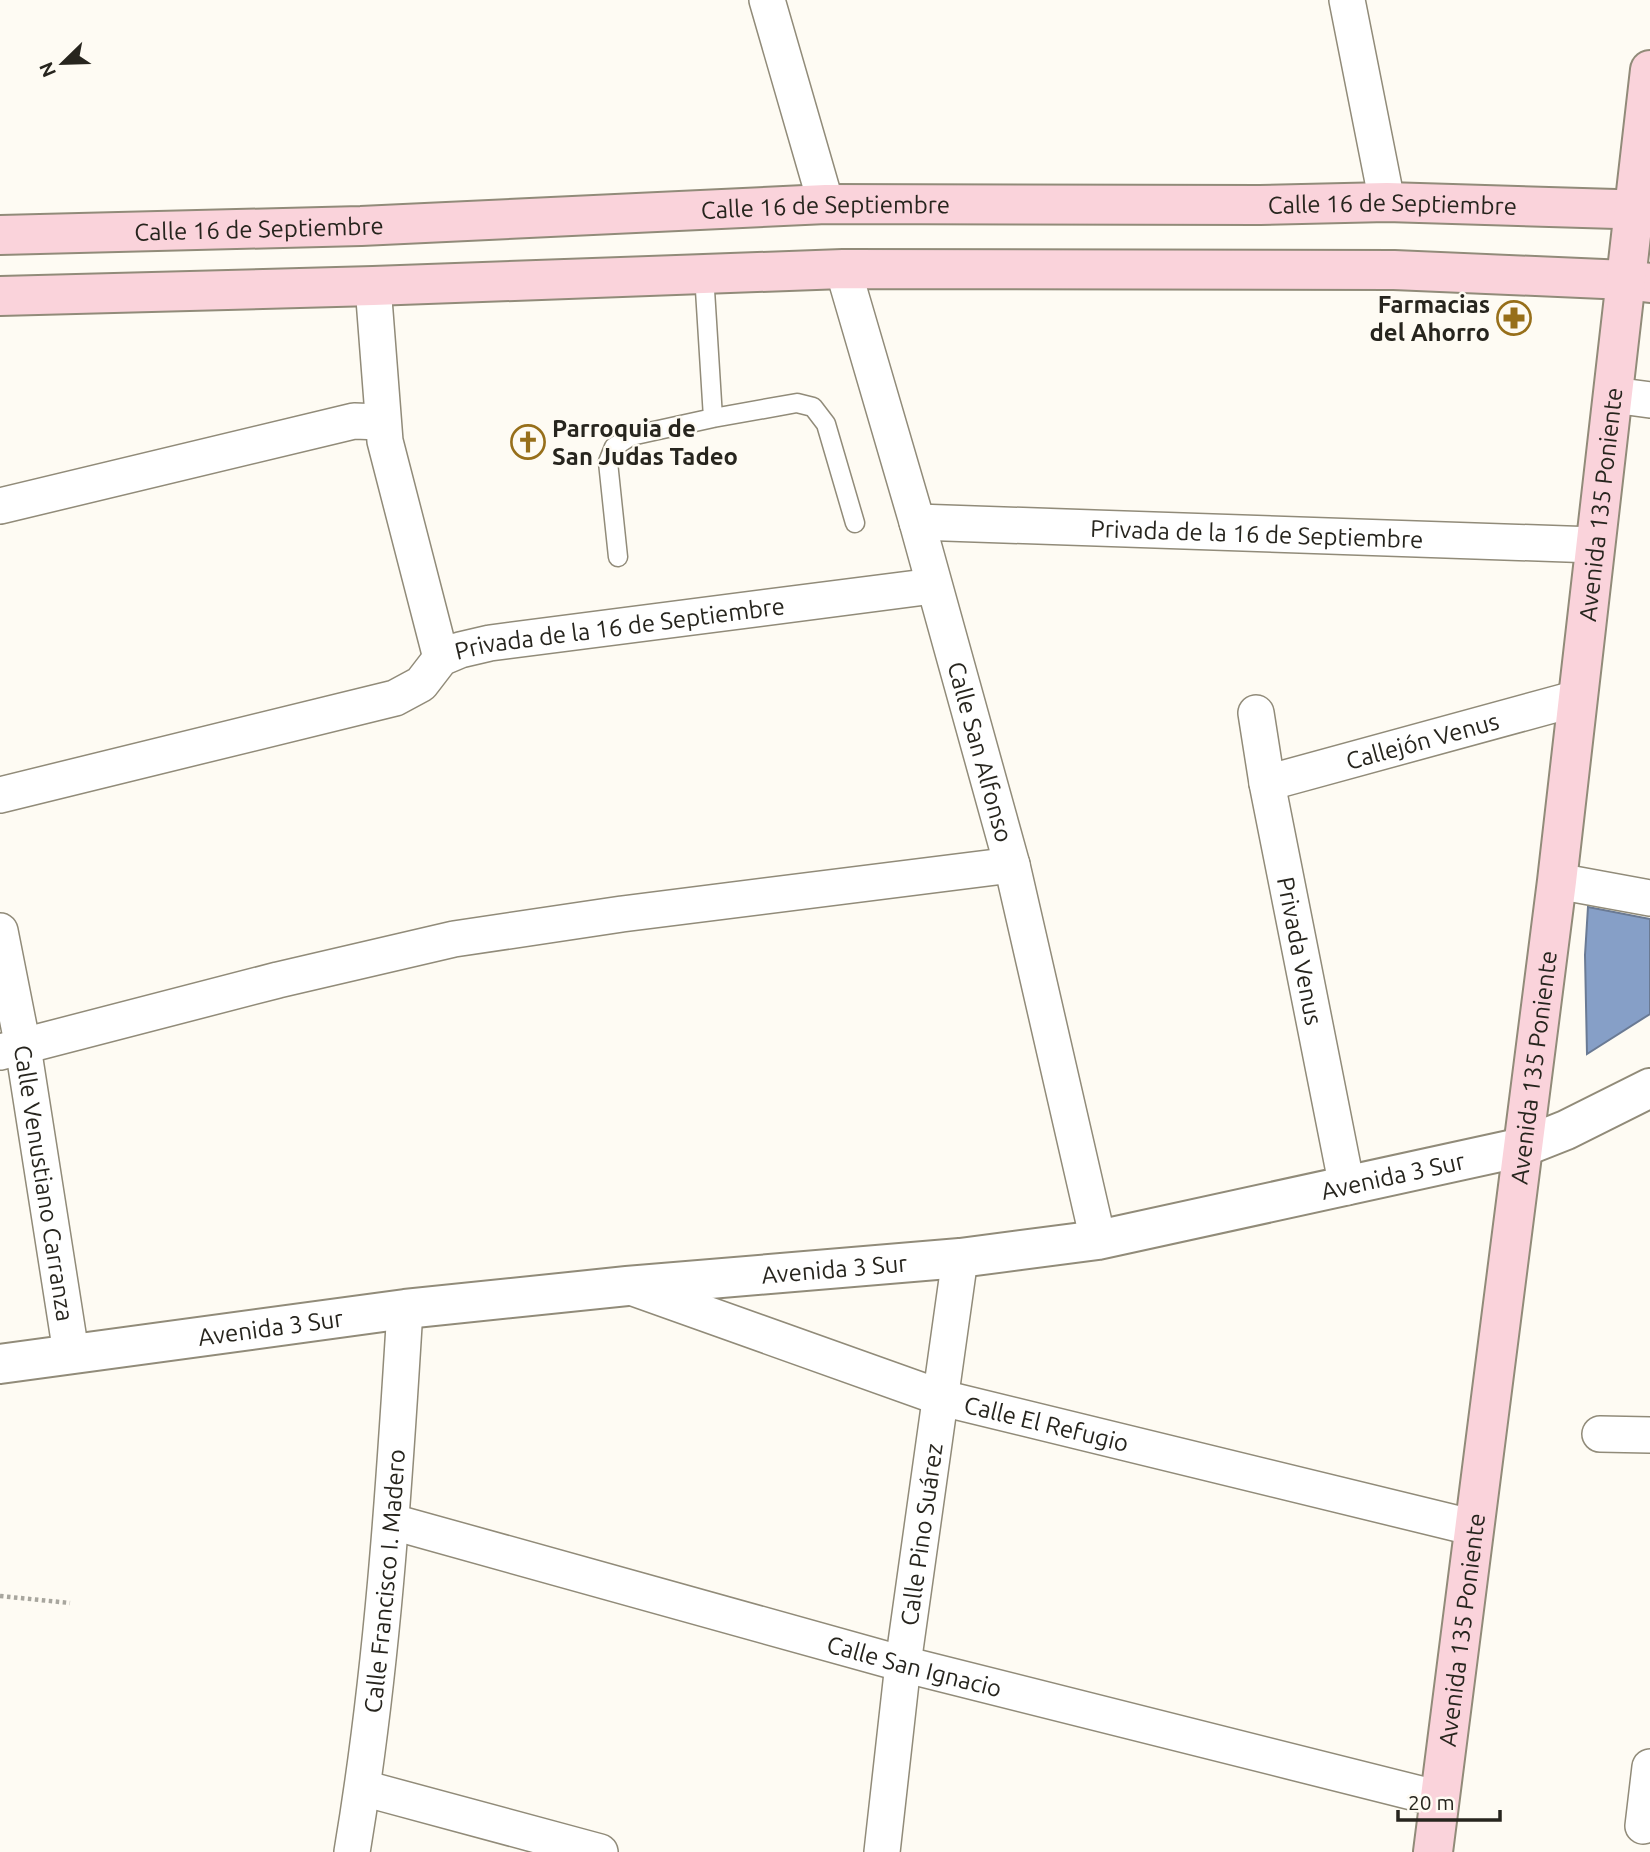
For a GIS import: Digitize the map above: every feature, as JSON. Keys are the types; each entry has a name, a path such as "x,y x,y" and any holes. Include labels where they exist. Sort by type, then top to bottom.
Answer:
{"main road":[{"name":"Avenida 135 Poniente","path":"1433,1852 1557,881 1595,545 1632,398 1650,70"},
{"name":"Calle 16 de Septiembre","path":"0,235 361,226 826,204 1260,205 1387,202 1642,209"},
{"path":"0,296 843,269 1394,270 1638,282"}],"street":[{"path":"767,0 826,204"},
{"path":"1347,0 1387,202"},
{"name":"Calle San Alfonso","path":"843,269 917,522 1012,865 1098,1240"},
{"path":"373,286 382,422 441,659"},
{"path":"0,506 354,421 382,422"},
{"name":"Privada de la 16 de Septiembre","path":"917,522 1595,545"},
{"name":"Privada de la 16 de Septiembre","path":"0,795 395,698 421,684 441,659 460,650 490,643 933,586"},
{"name":"Callejón Venus","path":"1266,783 1578,698"},
{"name":"Privada Venus","path":"1256,713 1266,783 1347,1187"},
{"path":"11,1050 278,980 454,939 622,914 1012,865"},
{"path":"1557,881 1650,898"},
{"name":"Calle Venustiano Carranza","path":"0,931 11,1050 71,1353"},
{"name":"Avenida 3 Sur","path":"0,1364 405,1309 626,1286 960,1258 1098,1240 1523,1147 1576,1125 1650,1088"},
{"name":"Calle Pino Suárez","path":"882,1852 903,1664 960,1258"},
{"name":"Calle El Refugio","path":"626,1286 942,1398 1475,1528"},
{"name":"Calle Francisco I. Madero","path":"352,1852 363,1788 393,1522 405,1309"},
{"path":"1600,1434 1650,1435"},
{"name":"Calle San Ignacio","path":"393,1522 903,1664 1440,1799"},
{"path":"1643,1826 1649,1782"},
{"path":"363,1788 600,1852"}],"lane":[{"path":"704,274 713,418"},
{"path":"618,557 608,463 614,447 631,436 797,403 813,407 826,424 855,523"}],"path":[{"path":"0,1596 71,1603"}],"water":[{"path":"1588,907 1650,919 1650,1014 1587,1054 1585,955"}],"place":[{"name":"Farmacias del Ahorro","path":"1514,318"},
{"name":"Parroquia de San Judas Tadeo","path":"528,442"}]}
